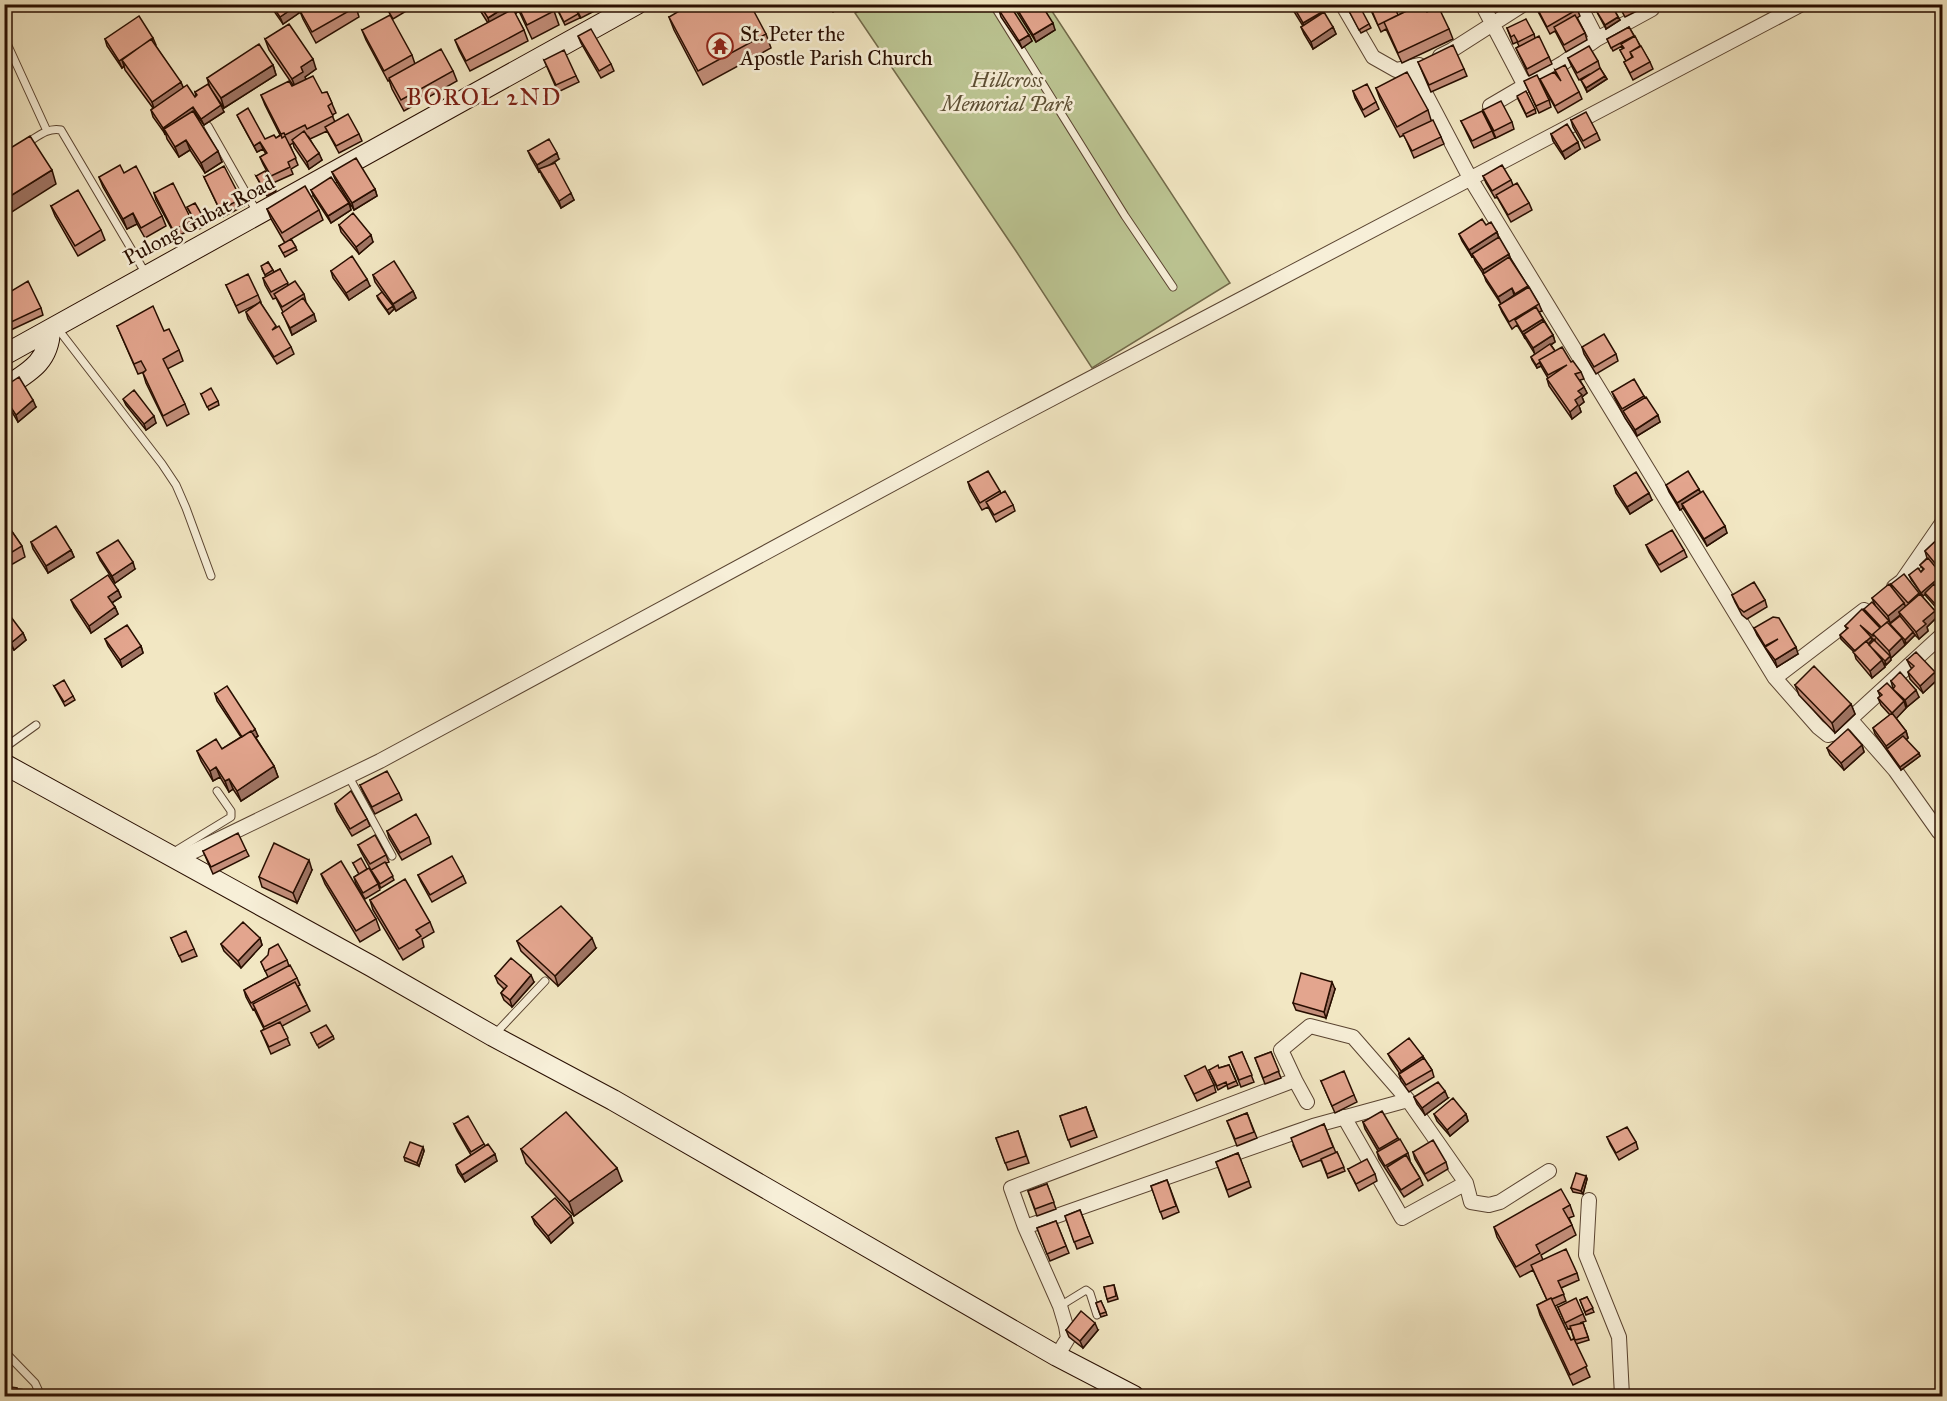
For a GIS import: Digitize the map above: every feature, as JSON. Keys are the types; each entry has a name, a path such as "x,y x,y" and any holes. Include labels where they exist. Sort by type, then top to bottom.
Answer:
{"street":[{"name":"Pulong Gubat Road","path":"4,356 637,4"},
{"path":"1342,4 1373,57 1396,70 1412,68 1452,50 1524,4"},
{"path":"1482,4 1525,86"},
{"path":"1579,4 1597,39"},
{"path":"1490,106 1563,63 1597,39 1652,9 1653,4"},
{"path":"174,856 349,777 981,436 1802,4"},
{"path":"1412,68 1470,178 1775,678 1818,727 1828,735 1835,733 1942,635"},
{"path":"4,388 39,363 48,348 53,328"},
{"path":"1775,678 1902,581 1942,523"},
{"path":"1850,719 1895,770 1938,832"},
{"path":"4,764 361,960 493,1036 613,1100 1057,1356 1134,1396"},
{"path":"1307,1102 1281,1050 1310,1026 1353,1037 1408,1100 1466,1183 1472,1202 1489,1205 1500,1203 1549,1171"},
{"path":"1057,1356 1068,1338 1060,1306 1025,1227 1011,1188 1295,1080"},
{"path":"1025,1227 1344,1117 1408,1100"},
{"path":"1344,1117 1402,1218 1466,1183"},
{"path":"1589,1200 1586,1255 1619,1338 1622,1396"}],"lane":[{"path":"993,4 1125,216 1173,287"},
{"path":"4,37 47,131"},
{"path":"208,126 258,216"},
{"path":"21,147 47,131 61,130 146,275"},
{"path":"53,328 162,464 176,485 210,576"},
{"path":"4,748 36,725"},
{"path":"349,777 392,856"},
{"path":"174,856 230,819 231,811 217,791"},
{"path":"493,1036 545,981"},
{"path":"1060,1306 1086,1290 1090,1293 1098,1315"},
{"path":"4,1351 34,1383 41,1396"},
{"path":"4,1391 21,1393 25,1396"}],"green space":[{"name":"Hillcross Memorial Park","path":"874,4 1048,5 1230,283 1092,368 855,13"}],"building":[{"path":"271,4 295,4 296,6 280,17"},
{"path":"306,4 354,4 356,7 312,32 299,9"},
{"path":"386,4 397,4 389,9"},
{"path":"479,4 510,4 488,18"},
{"path":"517,4 548,4 554,11 527,25"},
{"path":"564,4 573,4 578,14 564,22 557,8"},
{"path":"691,4 750,4 766,34 698,71 669,17"},
{"path":"1007,4 1029,35 1019,41 999,10"},
{"path":"1014,4 1041,4 1053,23 1033,35"},
{"path":"1292,4 1317,4 1322,12 1303,23"},
{"path":"1369,4 1393,4 1398,15 1378,25"},
{"path":"1424,4 1427,12 1438,6 1449,29 1398,53 1384,22"},
{"path":"1535,4 1575,4 1578,9 1547,27"},
{"path":"1611,4 1618,17 1605,25 1597,12"},
{"path":"1620,4 1634,4 1623,10"},
{"path":"1359,5 1369,24 1359,30 1349,11"},
{"path":"513,9 524,30 466,61 455,40"},
{"path":"1324,12 1333,27 1311,42 1301,27"},
{"path":"390,15 412,55 384,71 362,30"},
{"path":"1575,15 1585,33 1564,45 1554,27"},
{"path":"139,16 153,38 119,61 105,39"},
{"path":"1526,19 1534,34 1518,42 1514,35 1511,37 1507,28"},
{"path":"289,24 313,59 301,67 303,72 292,79 265,39"},
{"path":"1629,27 1634,36 1611,48 1607,39"},
{"path":"591,29 611,64 599,71 578,36"},
{"path":"1539,36 1549,57 1527,69 1516,48"},
{"path":"1635,36 1640,46 1630,52 1632,57 1626,61 1620,50 1624,48 1621,44"},
{"path":"151,39 181,82 152,102 122,60"},
{"path":"259,44 273,65 221,98 207,78"},
{"path":"1453,45 1464,69 1429,85 1418,62"},
{"path":"1589,46 1598,61 1577,73 1568,58"},
{"path":"1641,46 1650,62 1630,73 1624,62 1633,57 1630,52"},
{"path":"441,49 453,71 401,100 389,78"},
{"path":"564,50 576,76 556,85 544,60"},
{"path":"1565,65 1579,92 1555,106 1540,79 1554,72 1561,81 1555,70"},
{"path":"1600,68 1605,76 1586,88 1581,80"},
{"path":"1407,72 1428,110 1397,127 1376,88"},
{"path":"1537,75 1549,100 1536,106 1524,81"},
{"path":"313,76 322,93 327,92 332,103 328,106 333,116 307,129 305,125 285,135 281,134 261,95 289,81 292,86"},
{"path":"208,84 221,105 201,119 193,107 163,128 151,110 187,85 195,97 197,95 195,92"},
{"path":"1367,84 1376,102 1363,110 1353,91"},
{"path":"1526,91 1535,109 1526,114 1517,96"},
{"path":"1501,101 1512,122 1494,131 1483,110"},
{"path":"248,108 265,139 274,135 276,138 281,135 282,138 285,136 296,158 288,162 290,167 271,176 260,157 267,153 260,142 254,146 237,115"},
{"path":"193,111 218,151 201,163 186,140 175,147 164,129"},
{"path":"1482,111 1492,131 1472,141 1461,121"},
{"path":"1586,112 1597,133 1583,141 1571,120"},
{"path":"348,114 359,134 336,146 325,127"},
{"path":"1433,120 1441,137 1412,151 1403,134"},
{"path":"1567,124 1578,142 1562,152 1551,134"},
{"path":"304,131 319,153 307,162 292,140"},
{"path":"30,136 52,170 4,200 4,152"},
{"path":"549,139 557,153 537,165 528,151"},
{"path":"356,158 375,189 352,203 332,172"},
{"path":"555,163 571,193 559,201 539,169"},
{"path":"120,165 124,173 136,166 162,216 141,228 133,213 123,219 99,177"},
{"path":"1502,165 1511,180 1492,191 1483,176"},
{"path":"224,166 241,199 220,210 204,177"},
{"path":"265,171 275,187 266,193 256,176"},
{"path":"331,177 349,203 328,216 311,190"},
{"path":"173,183 192,221 173,230 154,193"},
{"path":"1517,183 1529,203 1508,215 1496,195"},
{"path":"305,186 319,210 282,233 267,209"},
{"path":"78,190 101,230 75,246 51,206"},
{"path":"195,203 206,222 198,226 187,207"},
{"path":"353,213 371,235 356,247 339,225"},
{"path":"1482,219 1486,225 1491,222 1497,232 1469,250 1459,234"},
{"path":"1499,237 1509,254 1483,270 1472,254"},
{"path":"291,239 296,247 283,253 279,246"},
{"path":"352,256 367,279 346,293 331,271"},
{"path":"1509,257 1528,286 1515,294 1512,288 1498,297 1483,274"},
{"path":"394,261 413,291 393,304 373,275"},
{"path":"268,262 273,270 265,275 261,266"},
{"path":"280,269 288,283 271,292 263,278"},
{"path":"248,274 258,295 236,306 226,285"},
{"path":"28,281 41,308 9,323 4,314 4,297"},
{"path":"295,281 304,294 282,307 274,294"},
{"path":"1529,287 1539,304 1509,322 1499,305"},
{"path":"382,292 393,306 387,310 377,296"},
{"path":"303,298 314,314 290,328 282,313"},
{"path":"260,302 276,326 272,330 279,326 291,347 274,357 246,312"},
{"path":"153,306 164,331 169,329 179,350 163,359 185,404 163,416 143,373 146,370 141,361 134,364 117,326"},
{"path":"1536,307 1543,319 1522,332 1515,320"},
{"path":"1544,321 1553,335 1533,348 1524,334"},
{"path":"1604,334 1616,354 1594,367 1582,347"},
{"path":"1550,344 1555,351 1539,360 1540,362 1536,365 1531,357"},
{"path":"1562,347 1571,362 1573,361 1581,372 1575,374 1584,387 1578,391 1582,395 1575,400 1578,405 1570,412 1547,379 1567,365 1548,375 1539,360"},
{"path":"19,377 33,400 16,415 6,400 8,396 4,387"},
{"path":"1634,379 1644,396 1622,409 1612,392"},
{"path":"211,388 218,401 207,407 201,394"},
{"path":"134,390 154,416 144,424 123,399"},
{"path":"1646,397 1658,415 1635,430 1623,411"},
{"path":"988,471 1000,491 980,503 968,482"},
{"path":"1688,471 1699,489 1677,503 1666,485"},
{"path":"1636,472 1649,493 1627,507 1614,486"},
{"path":"1005,491 1013,505 994,515 986,502"},
{"path":"1703,491 1725,526 1704,539 1682,504"},
{"path":"4,520 22,546 4,557"},
{"path":"56,526 71,550 46,566 31,542"},
{"path":"1672,530 1684,550 1659,565 1646,545"},
{"path":"1942,535 1942,569 1925,551"},
{"path":"118,540 133,562 112,576 97,553"},
{"path":"1928,558 1942,575 1921,593 1909,575 1918,568 1921,572 1924,569 1920,565"},
{"path":"1904,574 1919,593 1908,603 1891,584"},
{"path":"108,575 118,590 108,597 115,607 89,626 71,600"},
{"path":"1942,578 1942,591 1936,583"},
{"path":"1754,582 1765,600 1744,612 1732,595"},
{"path":"1889,584 1904,603 1888,616 1872,598"},
{"path":"1934,584 1942,594 1942,605 1939,608 1925,593"},
{"path":"1920,594 1935,611 1923,621 1926,624 1916,632 1899,612"},
{"path":"1872,602 1889,621 1881,627 1864,609"},
{"path":"1862,609 1880,628 1873,636 1860,625 1871,637 1855,651 1840,635 1848,628 1845,626"},
{"path":"1900,616 1913,632 1905,640 1890,624"},
{"path":"11,617 23,633 11,643 4,634 4,622"},
{"path":"1773,617 1779,618 1796,647 1775,660 1765,647 1778,639 1765,646 1754,628"},
{"path":"1887,622 1902,638 1889,651 1873,634"},
{"path":"127,625 141,646 120,660 105,639"},
{"path":"1874,640 1890,656 1885,661 1869,645"},
{"path":"1866,641 1882,660 1870,671 1853,652"},
{"path":"1916,652 1935,672 1920,686 1908,672 1914,666 1907,660"},
{"path":"1814,666 1851,704 1832,723 1795,685"},
{"path":"1900,672 1916,690 1905,700 1893,689 1895,686 1891,681"},
{"path":"64,680 73,696 64,702 54,686"},
{"path":"1887,683 1904,701 1892,713 1878,698 1882,695 1878,691"},
{"path":"227,686 255,729 242,737 215,694"},
{"path":"1892,713 1906,731 1886,746 1873,728"},
{"path":"1848,729 1862,745 1841,763 1827,748"},
{"path":"251,731 274,766 237,791 229,779 225,781 216,767 210,771 197,751 216,739 222,749"},
{"path":"1903,736 1919,753 1900,767 1887,749"},
{"path":"387,771 399,793 372,807 360,785"},
{"path":"351,791 367,819 350,829 335,804"},
{"path":"416,814 429,837 400,853 387,831"},
{"path":"238,833 246,850 211,867 203,851"},
{"path":"375,835 386,855 370,864 358,845"},
{"path":"274,843 309,860 293,893 259,877"},
{"path":"452,856 463,876 430,895 418,875"},
{"path":"361,858 367,869 359,874 353,863"},
{"path":"341,861 376,919 356,931 321,874"},
{"path":"385,862 393,876 380,884 371,870"},
{"path":"369,868 378,884 363,893 354,877"},
{"path":"405,879 430,922 416,930 421,936 399,949 370,900"},
{"path":"561,906 592,938 555,976 517,941"},
{"path":"243,922 260,938 238,961 221,944"},
{"path":"186,931 194,949 179,956 171,938"},
{"path":"278,944 287,960 265,971 261,962 268,955 269,949"},
{"path":"511,958 531,975 510,1000 501,993 507,986 495,976"},
{"path":"290,965 297,978 251,1003 244,990"},
{"path":"1301,973 1332,982 1324,1012 1293,1003"},
{"path":"295,982 307,1005 264,1027 253,1004"},
{"path":"280,1022 288,1038 269,1047 261,1031"},
{"path":"326,1025 333,1036 317,1045 311,1033"},
{"path":"1409,1038 1423,1056 1401,1071 1388,1054"},
{"path":"1242,1052 1252,1075 1239,1080 1229,1057"},
{"path":"1271,1052 1279,1071 1263,1078 1255,1058"},
{"path":"1424,1058 1432,1070 1406,1085 1399,1074"},
{"path":"1218,1065 1219,1068 1229,1065 1236,1081 1217,1086 1209,1070"},
{"path":"1205,1066 1214,1085 1194,1094 1185,1076"},
{"path":"1344,1071 1354,1095 1332,1106 1321,1081"},
{"path":"1438,1082 1445,1091 1422,1108 1414,1097"},
{"path":"1453,1098 1466,1114 1447,1130 1434,1114"},
{"path":"1086,1107 1094,1130 1068,1140 1060,1116"},
{"path":"1382,1111 1398,1138 1379,1149 1363,1122"},
{"path":"566,1112 617,1168 569,1202 521,1149"},
{"path":"1247,1113 1254,1132 1235,1139 1227,1121"},
{"path":"468,1116 484,1144 471,1152 454,1124"},
{"path":"1324,1124 1333,1147 1300,1161 1291,1138"},
{"path":"1627,1127 1636,1142 1616,1153 1607,1137"},
{"path":"1018,1131 1026,1156 1005,1163 996,1138"},
{"path":"1400,1139 1408,1153 1385,1166 1377,1152"},
{"path":"1433,1140 1446,1162 1425,1174 1413,1152"},
{"path":"410,1142 423,1147 417,1163 404,1157"},
{"path":"488,1144 495,1154 462,1175 456,1165"},
{"path":"1337,1152 1344,1167 1327,1174 1321,1159"},
{"path":"1238,1153 1249,1181 1227,1190 1216,1162"},
{"path":"1406,1155 1420,1178 1401,1190 1387,1167"},
{"path":"1367,1159 1375,1174 1356,1184 1348,1169"},
{"path":"1576,1173 1586,1176 1581,1191 1571,1188"},
{"path":"1167,1180 1176,1206 1160,1212 1151,1186"},
{"path":"1047,1184 1054,1202 1035,1209 1028,1191"},
{"path":"1561,1189 1570,1205 1563,1209 1572,1225 1536,1245 1540,1253 1516,1267 1494,1227"},
{"path":"555,1198 571,1216 548,1236 532,1217"},
{"path":"1080,1210 1090,1236 1074,1242 1065,1216"},
{"path":"1056,1221 1066,1246 1047,1254 1037,1228"},
{"path":"1566,1249 1577,1273 1558,1281 1564,1294 1547,1300 1531,1265"},
{"path":"1114,1285 1116,1296 1107,1299 1104,1287"},
{"path":"1587,1297 1593,1308 1585,1312 1580,1300"},
{"path":"1551,1298 1571,1340 1574,1339 1587,1366 1570,1375 1537,1305"},
{"path":"1576,1298 1583,1314 1565,1323 1558,1307"},
{"path":"1101,1301 1106,1312 1100,1314 1096,1303"},
{"path":"1081,1311 1095,1323 1080,1341 1066,1330"},
{"path":"1583,1323 1588,1337 1575,1340 1570,1326"},
{"path":"4,1386 17,1388 16,1396 4,1396"}],"place":[{"name":"St. Peter the Apostle Parish Church","path":"720,46"}],"district":[{"name":"BOROL 2ND","path":"484,97"}]}
